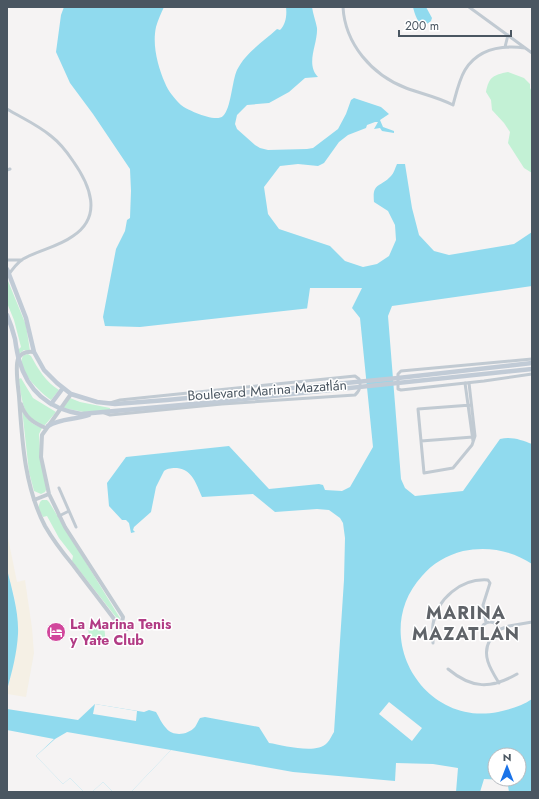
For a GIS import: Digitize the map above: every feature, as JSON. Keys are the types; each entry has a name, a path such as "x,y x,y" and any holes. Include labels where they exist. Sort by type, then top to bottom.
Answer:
{"main road":[{"path":"8,273 26,318 34,352 50,376 63,388 71,394 87,400 109,404 213,393 263,391 478,372 532,369"},
{"path":"7,315 14,337 18,359 24,374 33,389 40,397 51,404 61,409 77,413 94,413 215,403 478,372 532,363"},
{"path":"51,404 63,388"},
{"path":"47,427 54,422 94,413"}],"street":[{"path":"343,7 345,23 352,40 361,56 378,72 388,80 406,88 440,98 453,105 463,74 468,66 478,57 489,50 505,47 525,48"},
{"path":"469,7 532,53"},
{"path":"505,47 508,35"},
{"path":"7,109 43,130 58,142 80,172 89,188 91,197 90,213 86,223 78,232 65,241 22,260 8,273"},
{"path":"7,260 22,260"},
{"path":"34,352 26,352 18,359 19,394 26,464 34,500 46,527 59,547 118,623 122,622"},
{"path":"532,359 401,371 398,374 398,389 401,390 467,383 532,374"},
{"name":"Boulevard Marina Mazatlán","path":"213,393 355,376 360,380 360,390 355,395 215,403"},
{"path":"467,383 473,437 472,445 453,468 424,473 418,409 469,405"},
{"path":"19,394 25,415 37,424 47,427"},
{"path":"71,394 42,435 41,443 43,470 49,494 59,516 123,617 122,622 127,629"},
{"path":"421,441 473,437"},
{"path":"59,488 76,527"},
{"path":"34,500 49,494"},
{"path":"59,516 68,510"},
{"path":"433,643 432,631 440,604 453,591 469,582 484,580 490,582 483,605 486,623"},
{"path":"490,640 484,637 481,633 481,628 486,623 490,622 495,624 498,630 496,638 490,640 487,645 487,663 499,683"},
{"path":"498,630 509,626 532,622"},
{"path":"448,669 464,681 479,685 499,683 517,674"}],"green space":[{"path":"508,72 524,78 530,84 532,92 532,173 524,168 508,143 510,132 492,110 491,100 486,92 492,78 499,74"},
{"path":"8,281 26,325 30,351 24,350 19,354 19,349 21,347 14,320 7,303"},
{"path":"28,354 31,356 46,379 59,390 51,400 35,386 25,373 22,366 22,360 24,355"},
{"path":"21,378 33,398 56,412 45,425 32,420 24,408 19,379"},
{"path":"70,398 80,402 110,408 110,410 84,412 63,408"},
{"path":"22,409 25,416 30,421 42,428 39,434 40,450 47,488 45,492 41,494 34,491 29,472"},
{"path":"42,500 47,500 49,502 120,618 119,621 72,561 73,556 59,538 47,516 43,517 38,508"},
{"path":"104,625 106,644 90,645 88,627"}],"sand":[{"path":"7,533 17,582 25,580 32,628 34,653 26,697 7,694 18,633 15,600 7,569"}],"water":[{"path":"64,7 164,7 156,27 155,48 162,77 166,86 174,98 184,107 195,113 208,117 219,118 223,116 228,107 237,70 245,58 255,48 277,29 280,30 282,28 286,19 286,7 312,7 317,34 312,66 318,77 305,78 289,92 269,103 247,105 237,115 235,124 237,129 255,145 268,150 313,148 338,129 351,100 354,98 381,107 389,114 380,120 383,127 394,131 394,133 382,131 380,128 374,129 378,122 375,122 367,125 366,128 348,135 339,142 324,163 318,166 298,164 280,166 264,187 268,214 279,229 330,246 345,261 363,267 377,264 389,256 396,240 395,225 388,211 374,202 374,191 392,175 397,164 405,164 412,208 419,235 434,251 449,255 514,244 532,232 532,286 392,306 388,316 401,479 405,488 415,496 463,491 500,439 512,438 532,444 532,564 516,555 490,549 463,551 440,560 422,576 407,599 401,624 403,648 412,671 427,691 447,705 471,713 498,712 524,704 532,699 532,792 509,792 508,787 527,787 527,747 487,747 487,779 484,779 480,792 456,792 458,768 433,764 396,763 395,781 293,772 171,750 131,792 113,792 103,782 92,792 84,792 70,778 63,784 36,756 54,739 7,730 7,709 78,720 95,704 144,712 149,710 156,712 166,728 172,733 176,734 185,733 192,730 200,718 205,717 259,727 269,743 308,749 322,747 327,743 334,732 344,580 345,538 343,523 340,518 329,510 317,509 275,512 253,494 202,497 193,478 187,472 182,469 172,468 164,471 156,487 151,512 134,527 133,530 135,532 131,533 129,523 126,520 122,520 109,506 107,483 126,457 229,446 269,489 319,484 323,485 325,490 342,491 350,487 373,447 360,318 352,308 341,306 320,307 140,327 105,326 103,317 116,249 125,231 127,220 130,218 130,169 70,83 56,52 61,15"},
{"path":"413,7 426,7 432,18 431,21 427,24 421,23 415,14"},
{"path":"7,569 15,601 18,626 15,655 7,690"}],"pier":[{"path":"310,288 362,288 352,308 307,309"},
{"path":"389,702 422,728 412,741 379,714"},
{"path":"95,704 137,711 136,721 93,714"},
{"path":"67,732 171,750 131,792 113,792 103,782 92,792 84,792 70,778 63,784 36,756 55,739"}],"place":[{"name":"La Marina Tenis y Yate Club","path":"56,632"}],"district":[{"name":"MARINA MAZATLÁN","path":"466,623"}]}
